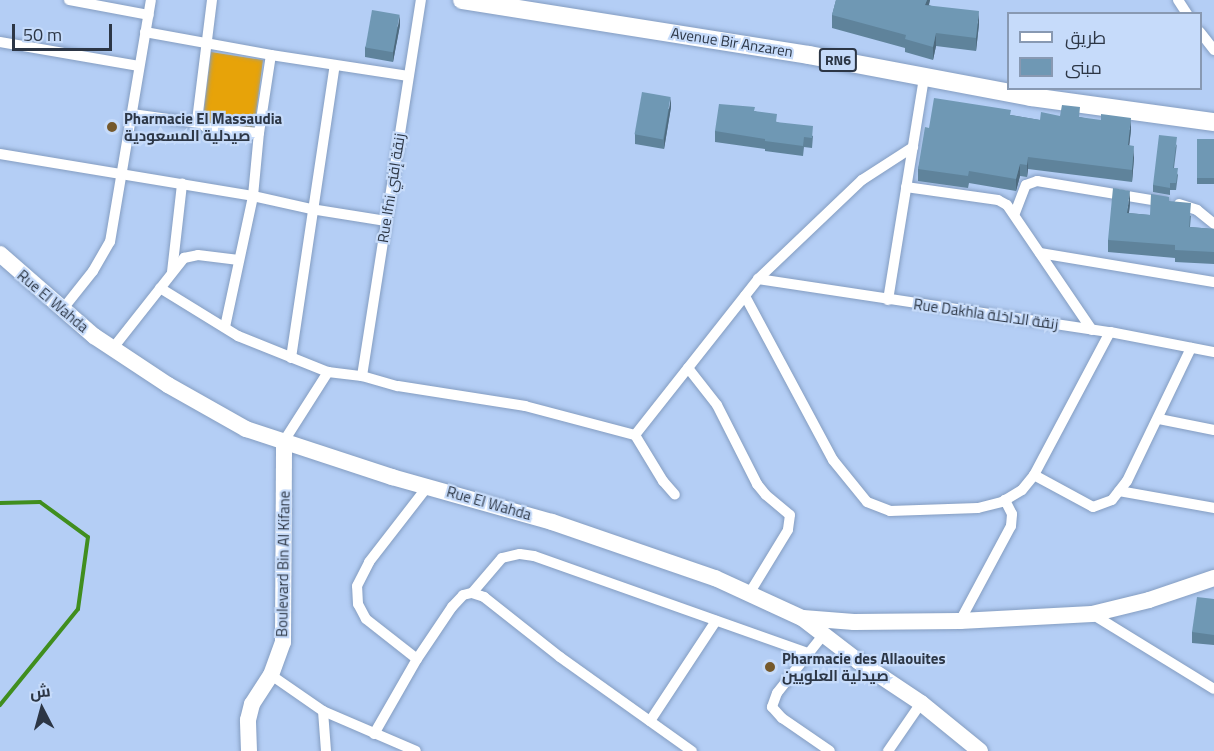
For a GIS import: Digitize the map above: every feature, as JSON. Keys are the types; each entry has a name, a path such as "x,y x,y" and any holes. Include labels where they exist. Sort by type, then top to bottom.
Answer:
{"main road":[{"name":"Avenue Bir Anzaren","path":"462,0 798,53 1031,97 1214,122"}],"street":[{"path":"69,0 149,15"},
{"path":"62,310 93,271 110,242 151,0"},
{"path":"199,123 197,109 212,0"},
{"name":"Rue Ifni زنقة إفني","path":"362,376 421,0"},
{"path":"145,32 271,55 408,76"},
{"path":"1202,35 1214,50"},
{"path":"0,42 139,66"},
{"path":"225,327 254,196 259,134 271,55"},
{"path":"291,358 311,209 335,65"},
{"path":"888,300 924,76"},
{"path":"132,114 199,123 207,128 259,134"},
{"path":"635,435 758,279 862,180 913,147"},
{"path":"0,154 254,196 311,209 386,221"},
{"path":"1015,213 1026,185 1037,181 1184,205 1197,210 1214,224"},
{"path":"172,272 182,184"},
{"path":"906,187 998,200 1015,213 1092,330"},
{"path":"1040,253 1214,282"},
{"name":"Rue El Wahda","path":"0,254 62,310 113,348 216,414 246,429 552,522 715,578 802,618 858,662 921,702 980,751"},
{"path":"113,348 184,258 190,255 238,260"},
{"name":"Rue Dakhla زنقة الداخلة","path":"758,279 1110,332 1214,352"},
{"path":"159,288 225,327 291,358 328,372 362,376 398,386 525,406 635,435 663,481 675,495"},
{"path":"745,296 833,460 867,502 880,509 901,511 978,508 1005,500 1022,490 1034,475 1110,332"},
{"path":"1034,475 1093,507 1112,500 1159,419 1191,348"},
{"path":"688,368 717,405 757,484 766,495 790,515 788,530 749,594"},
{"path":"284,441 328,372"},
{"path":"1159,419 1214,430"},
{"name":"Boulevard Bin Al Kifane","path":"249,751 248,720 252,704 271,675 283,642 284,441"},
{"path":"417,659 366,619 358,604 357,586 369,562 428,486"},
{"path":"1119,491 1214,508"},
{"path":"960,621 1011,526 1012,514 1005,500"},
{"path":"374,734 417,659 459,598 472,593 502,558 520,554 534,556 808,653"},
{"path":"802,618 854,622 960,621 1092,614 1149,600 1214,578"},
{"path":"472,593 484,597 560,657 692,751"},
{"path":"1092,614 1214,689"},
{"path":"650,722 716,621"},
{"path":"824,634 777,693 772,707 782,718 830,751"},
{"path":"271,675 323,711 416,751"},
{"path":"888,751 921,702"},
{"path":"323,711 326,751"}],"shaded area":[{"path":"211,52 263,60 254,128 207,123 203,119"}],"building":[{"path":"836,0 927,0 925,5 979,11 976,38 936,33 933,47 905,39 906,35 832,15"},
{"path":"372,10 400,15 393,52 365,47"},
{"path":"642,92 671,97 663,139 635,134"},
{"path":"934,98 1011,110 1010,115 1040,120 1041,112 1060,116 1062,105 1080,107 1079,117 1101,120 1101,114 1131,118 1128,145 1134,146 1132,170 1028,157 1027,165 1020,164 1016,179 969,171 968,176 918,169 925,127 929,128"},
{"path":"719,104 755,107 754,111 777,114 776,122 813,126 812,138 804,137 803,146 715,131"},
{"path":"1159,135 1177,137 1173,168 1178,168 1176,183 1170,183 1170,188 1153,185"},
{"path":"1197,139 1214,139 1214,178 1197,178"},
{"path":"1113,188 1130,191 1127,213 1150,215 1151,194 1169,197 1169,201 1191,203 1189,227 1214,229 1214,252 1175,250 1175,245 1108,240"},
{"path":"1197,597 1214,599 1214,635 1192,632"}],"waterway":[{"path":"0,503 40,502 88,537 78,609 0,705"}],"place":[{"name":"Pharmacie El Massaudia صيدلية المسعودية","path":"112,127"},
{"name":"Pharmacie des Allaouites صيدلية العلويين","path":"770,667"}]}
